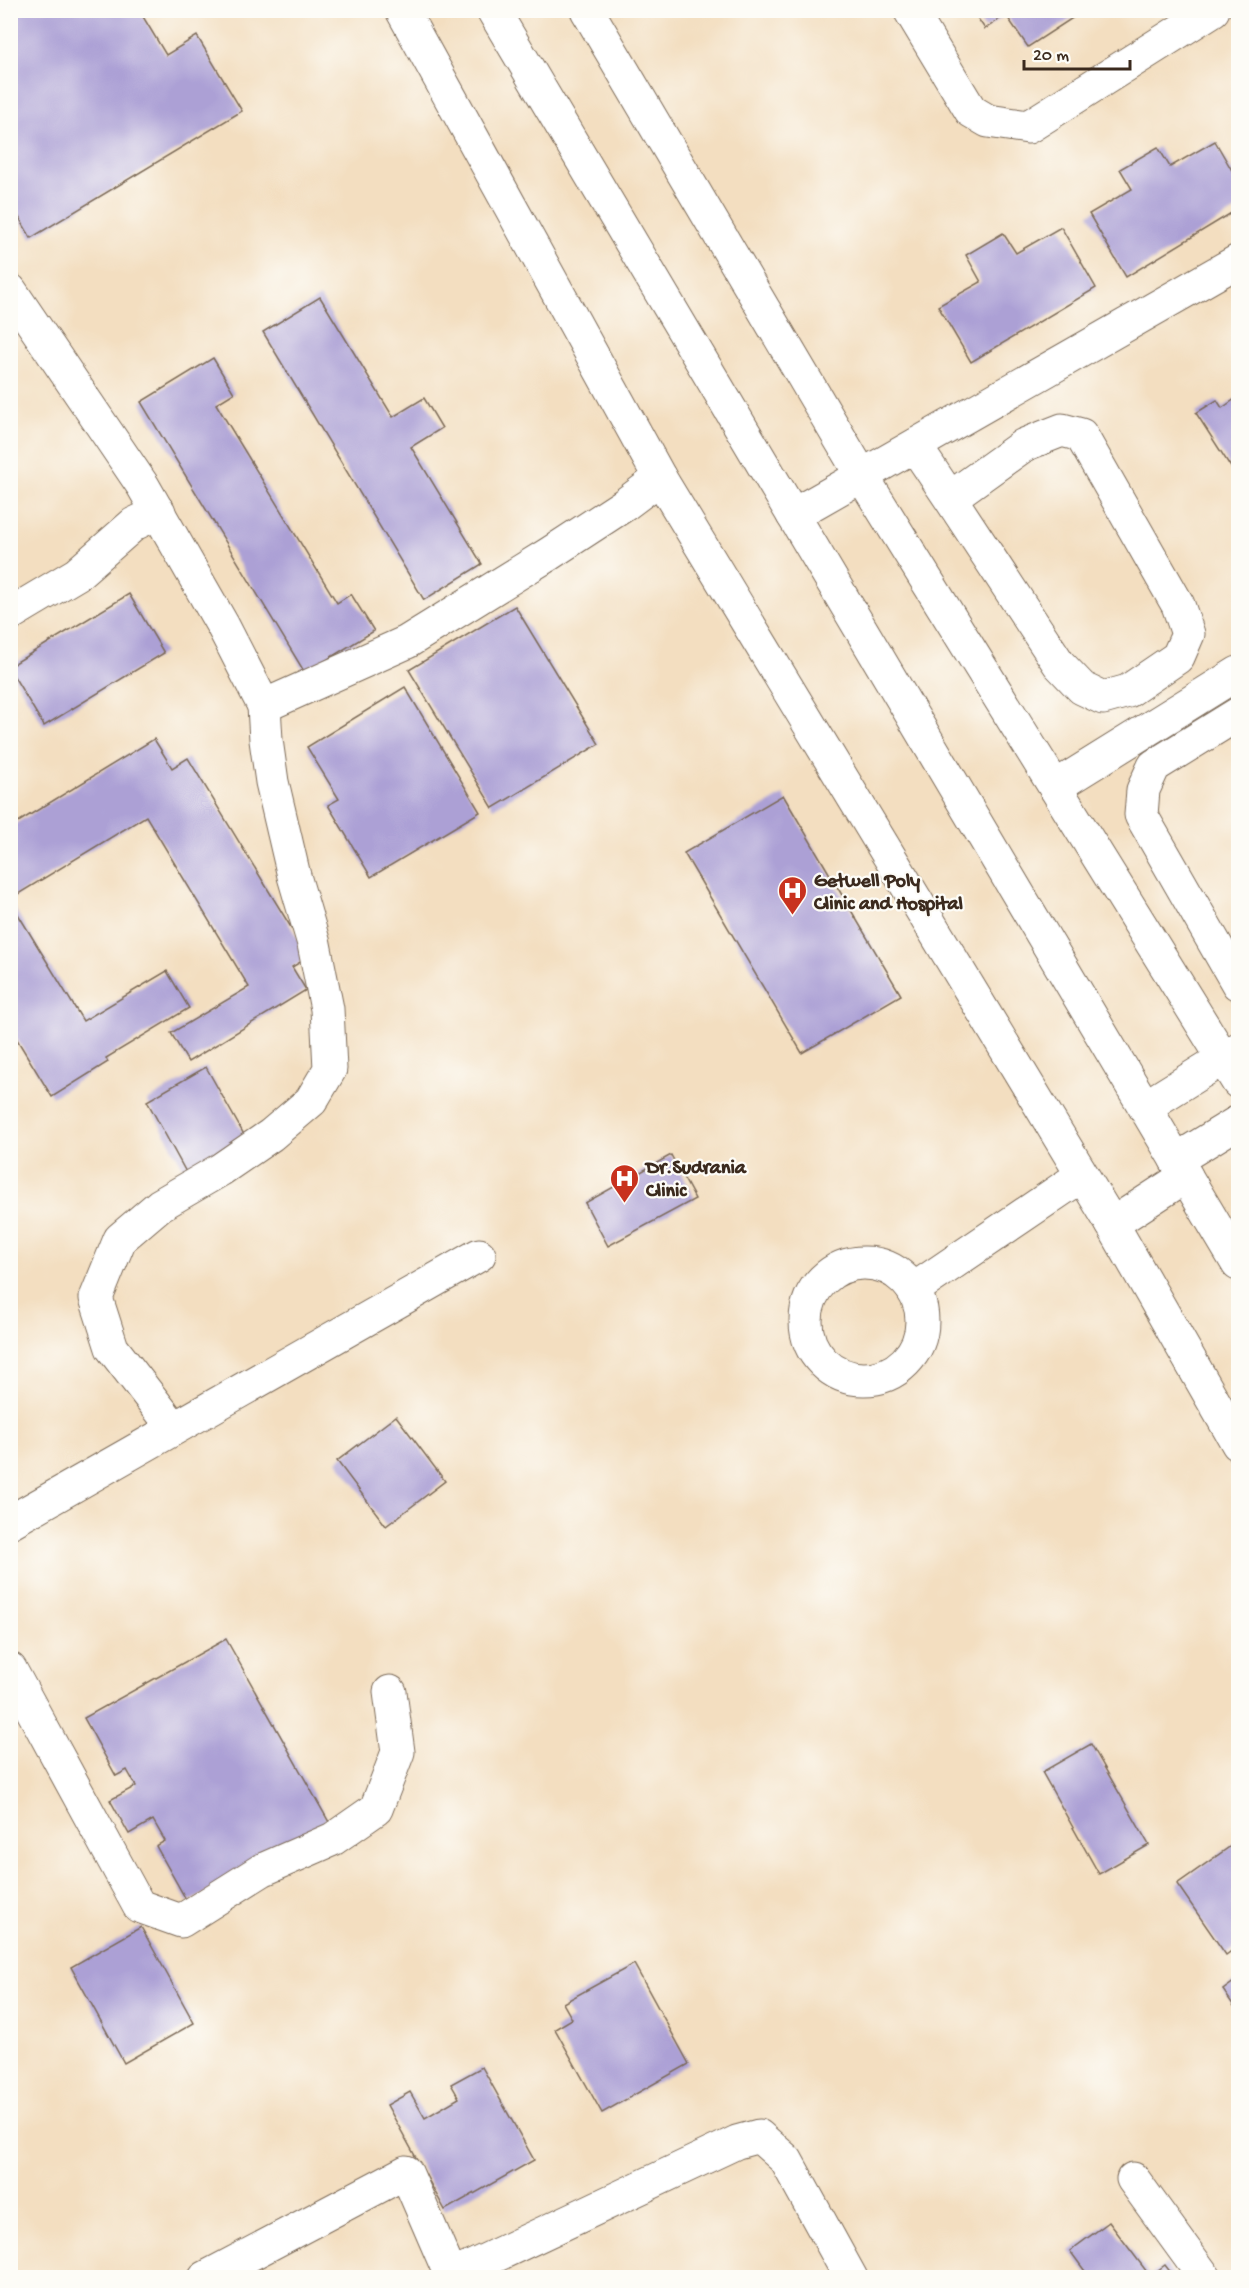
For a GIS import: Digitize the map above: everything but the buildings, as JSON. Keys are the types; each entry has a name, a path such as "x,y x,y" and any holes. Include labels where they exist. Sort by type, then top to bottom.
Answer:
{"street":[{"path":"402,10 660,478 1112,1224 1239,1444"},
{"path":"493,10 1239,1264"},
{"path":"588,10 862,476 1055,787 1234,1063 1145,1107"},
{"path":"910,10 971,111 988,121 1028,127 1213,10"},
{"path":"793,515 1239,261"},
{"path":"10,290 159,512 223,626 264,706 272,782 294,876 314,944 327,1009 330,1069 311,1101 271,1135 220,1170 160,1205 120,1239 96,1298 112,1348 174,1428"},
{"path":"915,446 1059,664 1082,688 1103,698 1128,691 1178,657 1188,634 1178,605 1082,435 1062,430 1024,445 950,498"},
{"path":"264,706 407,642 549,554 624,505 660,478"},
{"path":"10,614 77,574 134,524 159,512"},
{"path":"1055,787 1239,674"},
{"path":"1239,714 1154,766 1143,790 1141,815 1239,984"},
{"path":"1112,1224 1239,1122"},
{"path":"913,1290 1081,1176"},
{"path":"10,1522 479,1255"},
{"path":"10,1669 139,1906 181,1921 262,1870 333,1839 376,1809 398,1752 390,1692"},
{"path":"205,2277 406,2172 450,2277 737,2142 759,2136 786,2160 851,2277"},
{"path":"1133,2179 1205,2277"}],"place":[{"name":"Getwell Poly Clinic and Hospital","path":"793,916"},
{"name":"Dr.Sudrania Clinic","path":"625,1204"}]}
